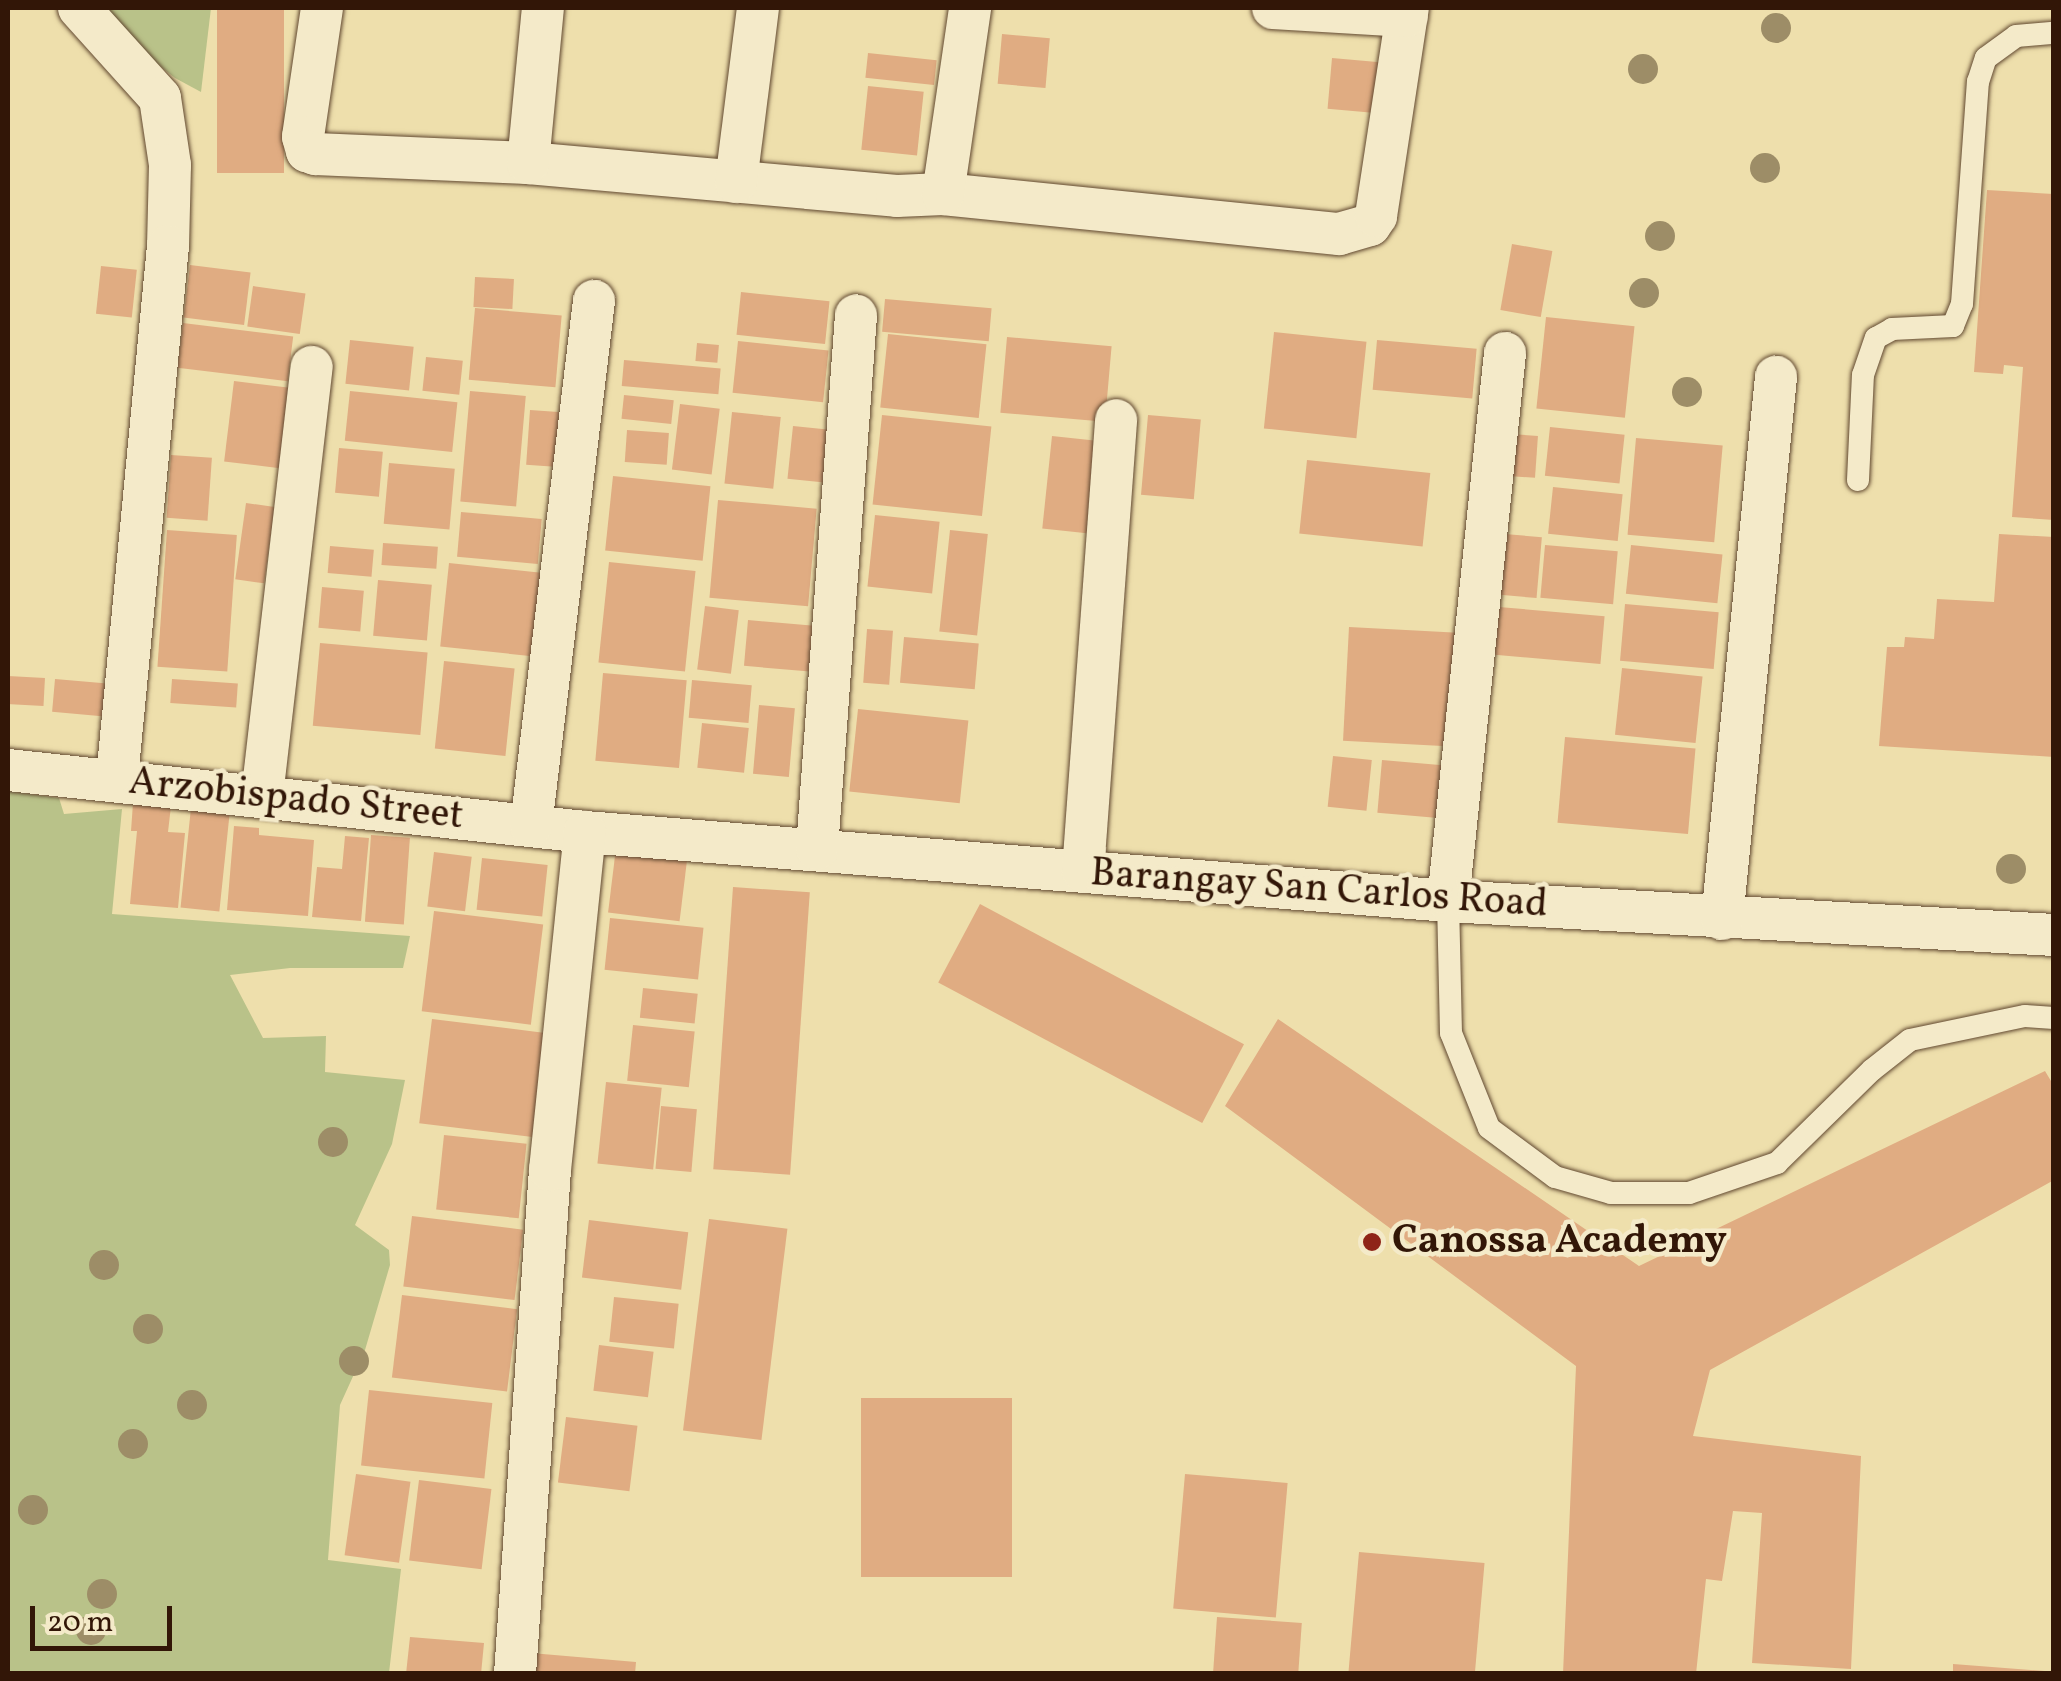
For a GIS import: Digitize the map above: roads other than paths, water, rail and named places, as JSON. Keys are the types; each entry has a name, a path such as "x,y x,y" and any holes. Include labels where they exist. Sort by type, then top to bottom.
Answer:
{"street":[{"path":"79,8 160,98 170,165 168,246 116,779"},
{"path":"322,8 304,138 308,151 325,156 528,163 897,196 943,194 1354,232 1370,225 1380,202 1408,12 1273,8"},
{"path":"528,163 542,8"},
{"path":"736,182 758,8"},
{"path":"943,194 970,8"},
{"path":"531,826 594,301"},
{"path":"816,849 856,315"},
{"path":"1448,901 1504,353"},
{"path":"262,796 312,366"},
{"path":"1722,919 1776,377"},
{"path":"1083,872 1116,420"},
{"name":"Arzobispado Street","path":"8,770 585,832"},
{"path":"516,1674 550,1170 585,832"},
{"name":"Barangay San Carlos Road","path":"585,832 1448,901 2054,935"}],"lane":[{"path":"1858,480 1863,376 1876,338 1892,329 1953,326 1962,304 1978,82 1986,58 2016,36 2054,33"},
{"path":"1448,901 1451,1033 1489,1128 1555,1177 1611,1193 1689,1193 1776,1162 1872,1070 1910,1040 2024,1016 2054,1018"}],"place":[{"name":"Canossa Academy","path":"1372,1242"}]}
